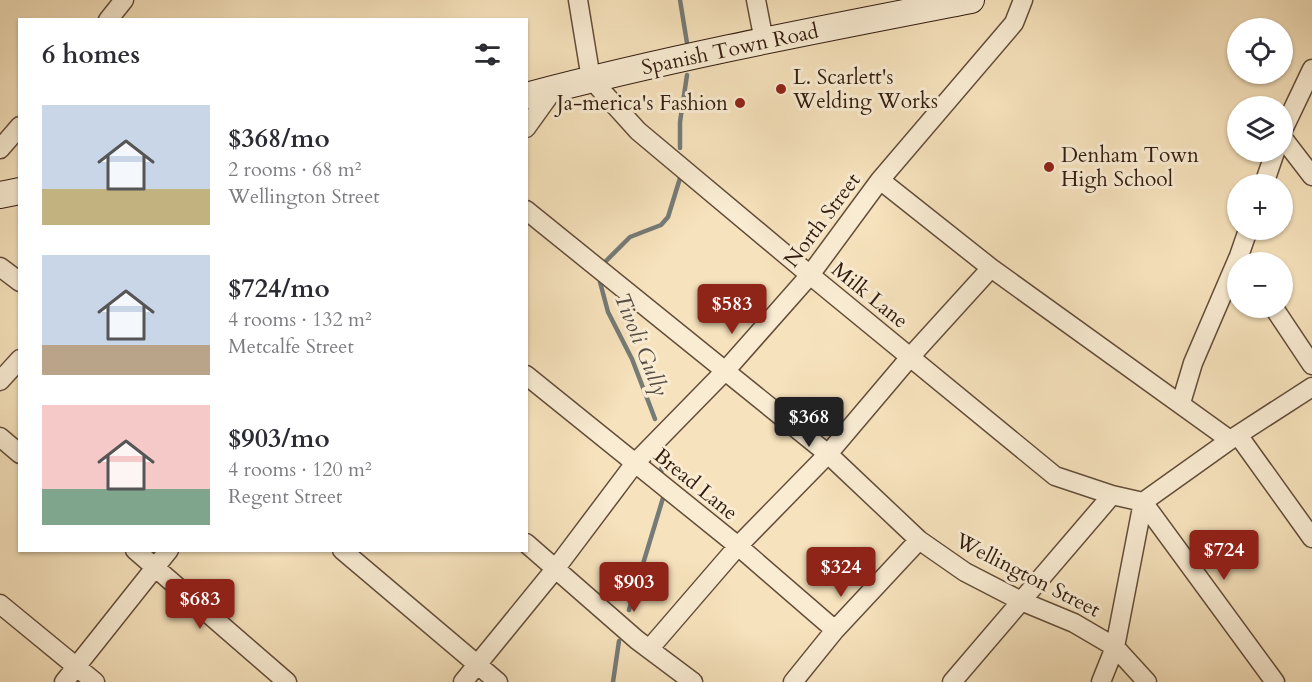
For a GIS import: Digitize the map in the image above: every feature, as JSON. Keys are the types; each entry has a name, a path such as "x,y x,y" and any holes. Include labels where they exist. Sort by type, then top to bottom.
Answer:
{"main road":[{"name":"Spanish Town Road","path":"528,96 764,41 970,0"},
{"path":"0,195 18,191"}],"street":[{"path":"110,18 124,0"},
{"path":"578,0 591,80"},
{"path":"756,0 764,41"},
{"name":"North Street","path":"463,682 556,568 635,463 726,370 810,275 880,180 1014,23 1023,0"},
{"path":"1293,109 1312,69"},
{"name":"Milk Lane","path":"591,80 638,130 1055,476 1112,495 1143,502"},
{"path":"528,125 554,89"},
{"path":"0,149 18,128"},
{"path":"1293,151 1312,176"},
{"path":"880,180 991,268 1181,403 1234,437 1312,538"},
{"name":"Wellington Street","path":"528,212 828,454 919,540 965,572 1021,601 1074,623 1115,647 1147,682"},
{"path":"0,267 18,280"},
{"path":"650,648 738,546 828,454 911,356 991,268"},
{"path":"1181,403 1193,363 1227,291"},
{"path":"1281,318 1312,365"},
{"path":"0,381 18,361"},
{"name":"Bread Lane","path":"528,377 738,546 835,630"},
{"path":"1101,682 1115,647 1143,502 1234,437 1312,387"},
{"path":"0,437 18,452"},
{"path":"952,682 1112,495"},
{"path":"1143,502 1275,682"},
{"path":"793,682 835,630 919,540"},
{"path":"528,545 637,640 693,682"},
{"path":"137,552 287,682"},
{"path":"64,682 167,552"},
{"path":"344,552 498,682"},
{"path":"0,604 94,682"}],"waterway":[{"name":"Tivoli Gully","path":"680,0 687,43"},
{"name":"Tivoli Gully","path":"680,148 680,122 687,75"},
{"name":"Tivoli Gully","path":"605,262 630,237 661,225 668,217 681,175"},
{"name":"Tivoli Gully","path":"600,282 608,312 632,359 655,419"},
{"name":"Tivoli Gully","path":"661,475 663,450"},
{"name":"Tivoli Gully","path":"629,610 663,498"},
{"name":"Tivoli Gully","path":"613,682 619,641"}],"place":[{"name":"L. Scarlett's Welding Works","path":"781,89"},
{"name":"Ja-merica's Fashion","path":"740,103"},
{"name":"Denham Town High School","path":"1049,167"}]}
